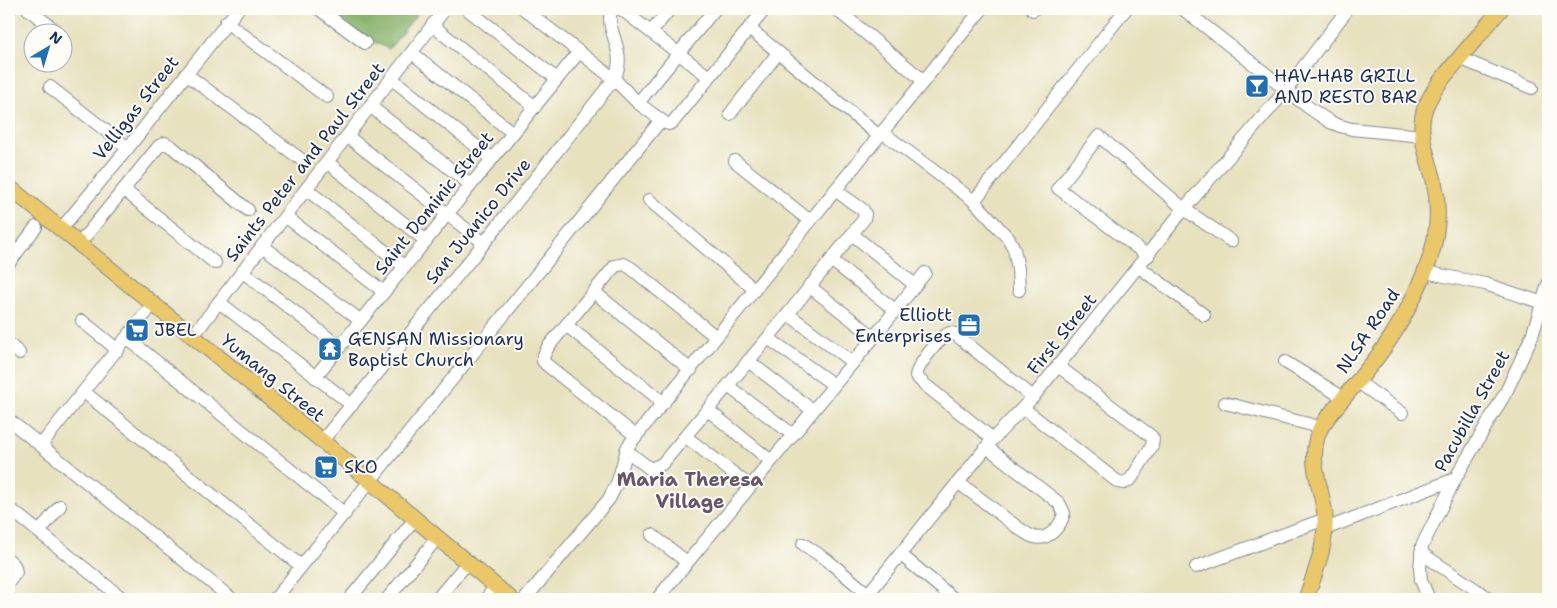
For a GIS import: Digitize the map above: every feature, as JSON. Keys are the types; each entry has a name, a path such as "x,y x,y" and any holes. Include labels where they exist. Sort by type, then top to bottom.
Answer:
{"main road":[{"name":"NLSA Road","path":"1306,599 1318,563 1325,524 1314,463 1314,450 1320,427 1379,356 1391,337 1414,296 1425,272 1433,246 1438,215 1434,181 1422,136 1424,110 1440,82 1501,9"},
{"name":"Yumang Street","path":"9,187 512,599"}],"street":[{"path":"28,9 45,22"},
{"name":"Velligas Street","path":"61,229 238,9"},
{"path":"319,9 365,43"},
{"name":"Saints Peter and Paul Street","path":"192,337 445,9"},
{"path":"467,9 557,80"},
{"path":"524,9 614,79 638,103 667,124 671,124 765,9"},
{"name":"San Juanico Drive","path":"322,442 614,79 620,60 610,21 612,9"},
{"path":"621,9 709,77"},
{"path":"651,32 670,9"},
{"path":"638,103 715,9"},
{"path":"836,9 924,81"},
{"path":"525,599 609,499 618,481 626,450 636,436 982,9"},
{"path":"974,202 1126,9"},
{"path":"1183,9 1320,116 1340,126 1422,136"},
{"name":"First Street","path":"869,598 900,554 990,443 1033,397 1184,209 1286,90 1344,14 1345,9"},
{"path":"226,22 328,97"},
{"path":"432,26 535,107"},
{"path":"749,28 881,134 974,202 1009,239 1014,249 1020,290"},
{"name":"Saint Dominic Street","path":"316,377 579,52"},
{"path":"412,53 514,133"},
{"path":"730,114 778,53"},
{"path":"1459,58 1532,88"},
{"path":"186,74 302,160"},
{"path":"392,78 492,159"},
{"path":"50,87 128,148"},
{"path":"370,106 471,185"},
{"path":"276,599 660,120"},
{"path":"348,136 484,243"},
{"path":"1148,256 1058,188 1099,136 1184,209 1231,241"},
{"path":"79,244 159,146 165,143 248,210"},
{"path":"735,161 810,221"},
{"path":"327,162 426,241"},
{"path":"124,190 215,263"},
{"path":"306,190 405,267"},
{"path":"626,450 644,465 653,468 662,464 788,314 864,218 863,210 835,190"},
{"path":"650,200 754,289"},
{"path":"285,216 384,292"},
{"path":"9,263 36,227"},
{"path":"852,234 915,285"},
{"path":"262,246 360,321"},
{"path":"831,260 895,310"},
{"path":"636,436 543,361 545,352 566,326 615,266 624,264 716,337"},
{"path":"1139,267 1204,314"},
{"path":"242,272 340,347"},
{"path":"1425,272 1485,284 1543,303"},
{"path":"656,599 926,273"},
{"name":"Pacubilla Street","path":"1421,553 1426,538 1455,479 1506,392 1532,336 1548,284"},
{"path":"809,286 874,337"},
{"path":"594,292 691,370"},
{"path":"219,302 352,405"},
{"path":"41,445 153,304"},
{"path":"788,314 852,362"},
{"path":"82,321 118,350"},
{"path":"566,326 664,403"},
{"path":"959,483 1015,526 1033,537 1052,534 1063,519 1064,513 1059,503 916,376 919,368 941,338 950,332 955,334 1033,397"},
{"path":"127,338 345,514"},
{"path":"768,338 834,385"},
{"path":"9,344 19,353"},
{"path":"748,361 812,410"},
{"path":"1285,362 1344,398"},
{"path":"1023,408 1118,482 1124,483 1130,479 1152,446 1153,439 1058,366"},
{"path":"1358,382 1402,413"},
{"path":"728,386 792,434"},
{"path":"84,392 301,566"},
{"path":"1225,403 1320,427"},
{"path":"708,410 771,461"},
{"path":"9,420 232,599"},
{"path":"686,437 750,486"},
{"path":"1196,566 1455,479"},
{"path":"39,532 60,506"},
{"path":"9,508 123,599"},
{"path":"352,596 415,518"},
{"path":"652,535 687,562"},
{"path":"387,599 438,537"},
{"path":"803,544 827,560 869,598"},
{"path":"1429,599 1421,580 1421,553 1490,599"},
{"path":"900,554 954,599"},
{"path":"9,560 14,565 16,572 9,582"},
{"path":"437,599 468,562"},
{"path":"486,599 496,586"}],"green space":[{"path":"335,9 421,9 389,49 343,28"}],"place":[{"name":"HAV-HAB GRILL AND RESTO BAR","path":"1257,86"},
{"name":"Elliott Enterprises","path":"969,325"},
{"name":"JBEL","path":"137,330"},
{"name":"GENSAN Missionary Baptist Church","path":"330,349"},
{"name":"SKO","path":"326,467"}],"district":[{"name":"Maria Theresa Village","path":"690,490"}]}
